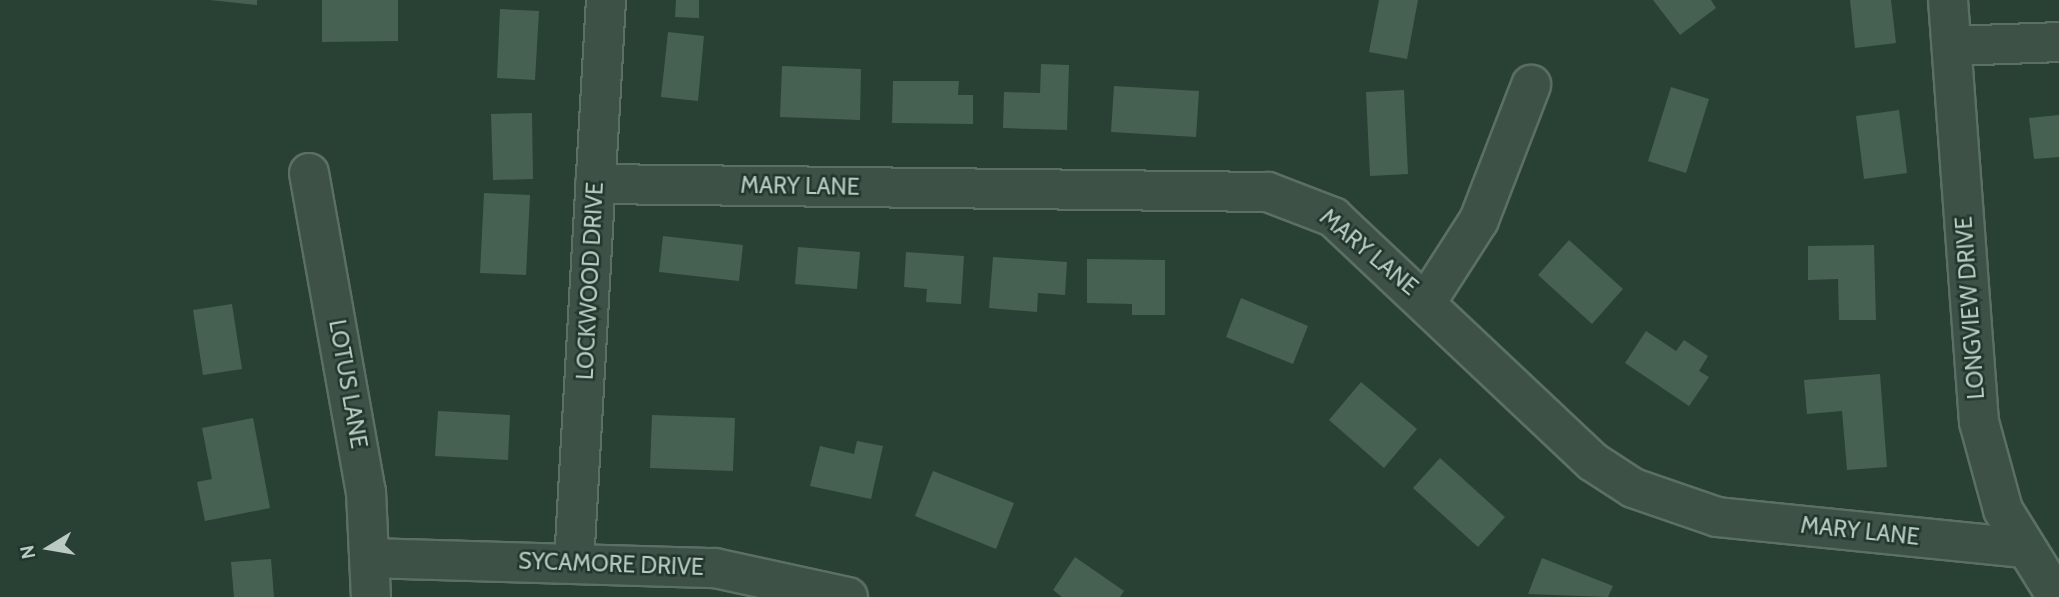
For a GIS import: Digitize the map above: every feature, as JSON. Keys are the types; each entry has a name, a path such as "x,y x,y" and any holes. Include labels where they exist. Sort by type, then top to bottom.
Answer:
{"street":[{"name":"LOCKWOOD DRIVE","path":"573,563 606,0"},
{"name":"LONGVIEW DRIVE","path":"1948,0 1979,422 2003,510 2022,548 2057,597"},
{"path":"1952,46 2059,42"},
{"path":"1427,301 1479,220 1531,85"},
{"name":"LOTUS LANE","path":"309,173 355,416 370,558 371,597"},
{"name":"MARY LANE","path":"596,184 1268,192 1333,217 1427,301 1593,462 1676,507 1717,517 2022,548"},
{"name":"SYCAMORE DRIVE","path":"370,558 715,568 848,597"}],"building":[{"path":"210,0 257,0 257,5"},
{"path":"322,0 398,0 398,41 322,42"},
{"path":"676,0 699,0 699,18 675,17"},
{"path":"1379,0 1418,0 1407,59 1369,52"},
{"path":"1653,0 1711,0 1716,8 1680,35"},
{"path":"1850,0 1891,0 1896,43 1855,48"},
{"path":"500,9 539,11 535,80 497,78"},
{"path":"668,32 704,36 698,101 661,97"},
{"path":"1041,64 1069,65 1067,130 1003,128 1004,92 1040,93"},
{"path":"782,66 861,69 860,120 780,117"},
{"path":"893,81 959,81 958,95 973,95 973,124 892,123"},
{"path":"1114,86 1199,91 1196,137 1111,132"},
{"path":"1671,87 1709,99 1686,173 1648,161"},
{"path":"1404,90 1408,174 1370,176 1366,92"},
{"path":"1899,110 1907,173 1864,179 1856,116"},
{"path":"532,113 533,179 493,180 491,114"},
{"path":"2059,115 2059,157 2034,159 2029,118"},
{"path":"484,193 530,195 526,275 480,273"},
{"path":"663,236 743,245 739,281 659,272"},
{"path":"1569,240 1623,289 1592,324 1538,275"},
{"path":"1874,245 1876,320 1839,320 1838,279 1808,280 1808,246"},
{"path":"798,247 860,252 857,289 795,284"},
{"path":"906,252 964,256 961,304 926,302 927,289 904,287"},
{"path":"993,257 1067,262 1065,295 1038,293 1037,312 989,308"},
{"path":"1087,259 1165,260 1165,315 1132,315 1132,304 1087,303"},
{"path":"1241,298 1308,326 1293,364 1226,337"},
{"path":"232,304 242,369 203,375 193,310"},
{"path":"1646,331 1676,351 1684,340 1708,356 1699,371 1709,377 1689,406 1625,363"},
{"path":"1880,374 1887,467 1847,470 1842,411 1807,414 1804,380"},
{"path":"1361,382 1417,429 1384,468 1329,420"},
{"path":"438,411 510,415 508,460 435,456"},
{"path":"652,415 735,418 733,471 650,468"},
{"path":"253,418 270,508 205,521 197,482 212,479 202,428"},
{"path":"857,441 883,446 871,499 810,486 820,446 854,454"},
{"path":"1440,458 1505,517 1478,547 1413,488"},
{"path":"933,471 1014,503 996,549 915,516"},
{"path":"1075,557 1124,591 1120,597 1062,597 1053,590"},
{"path":"1542,558 1613,586 1608,597 1528,594"},
{"path":"271,559 274,597 234,597 231,562"}]}
